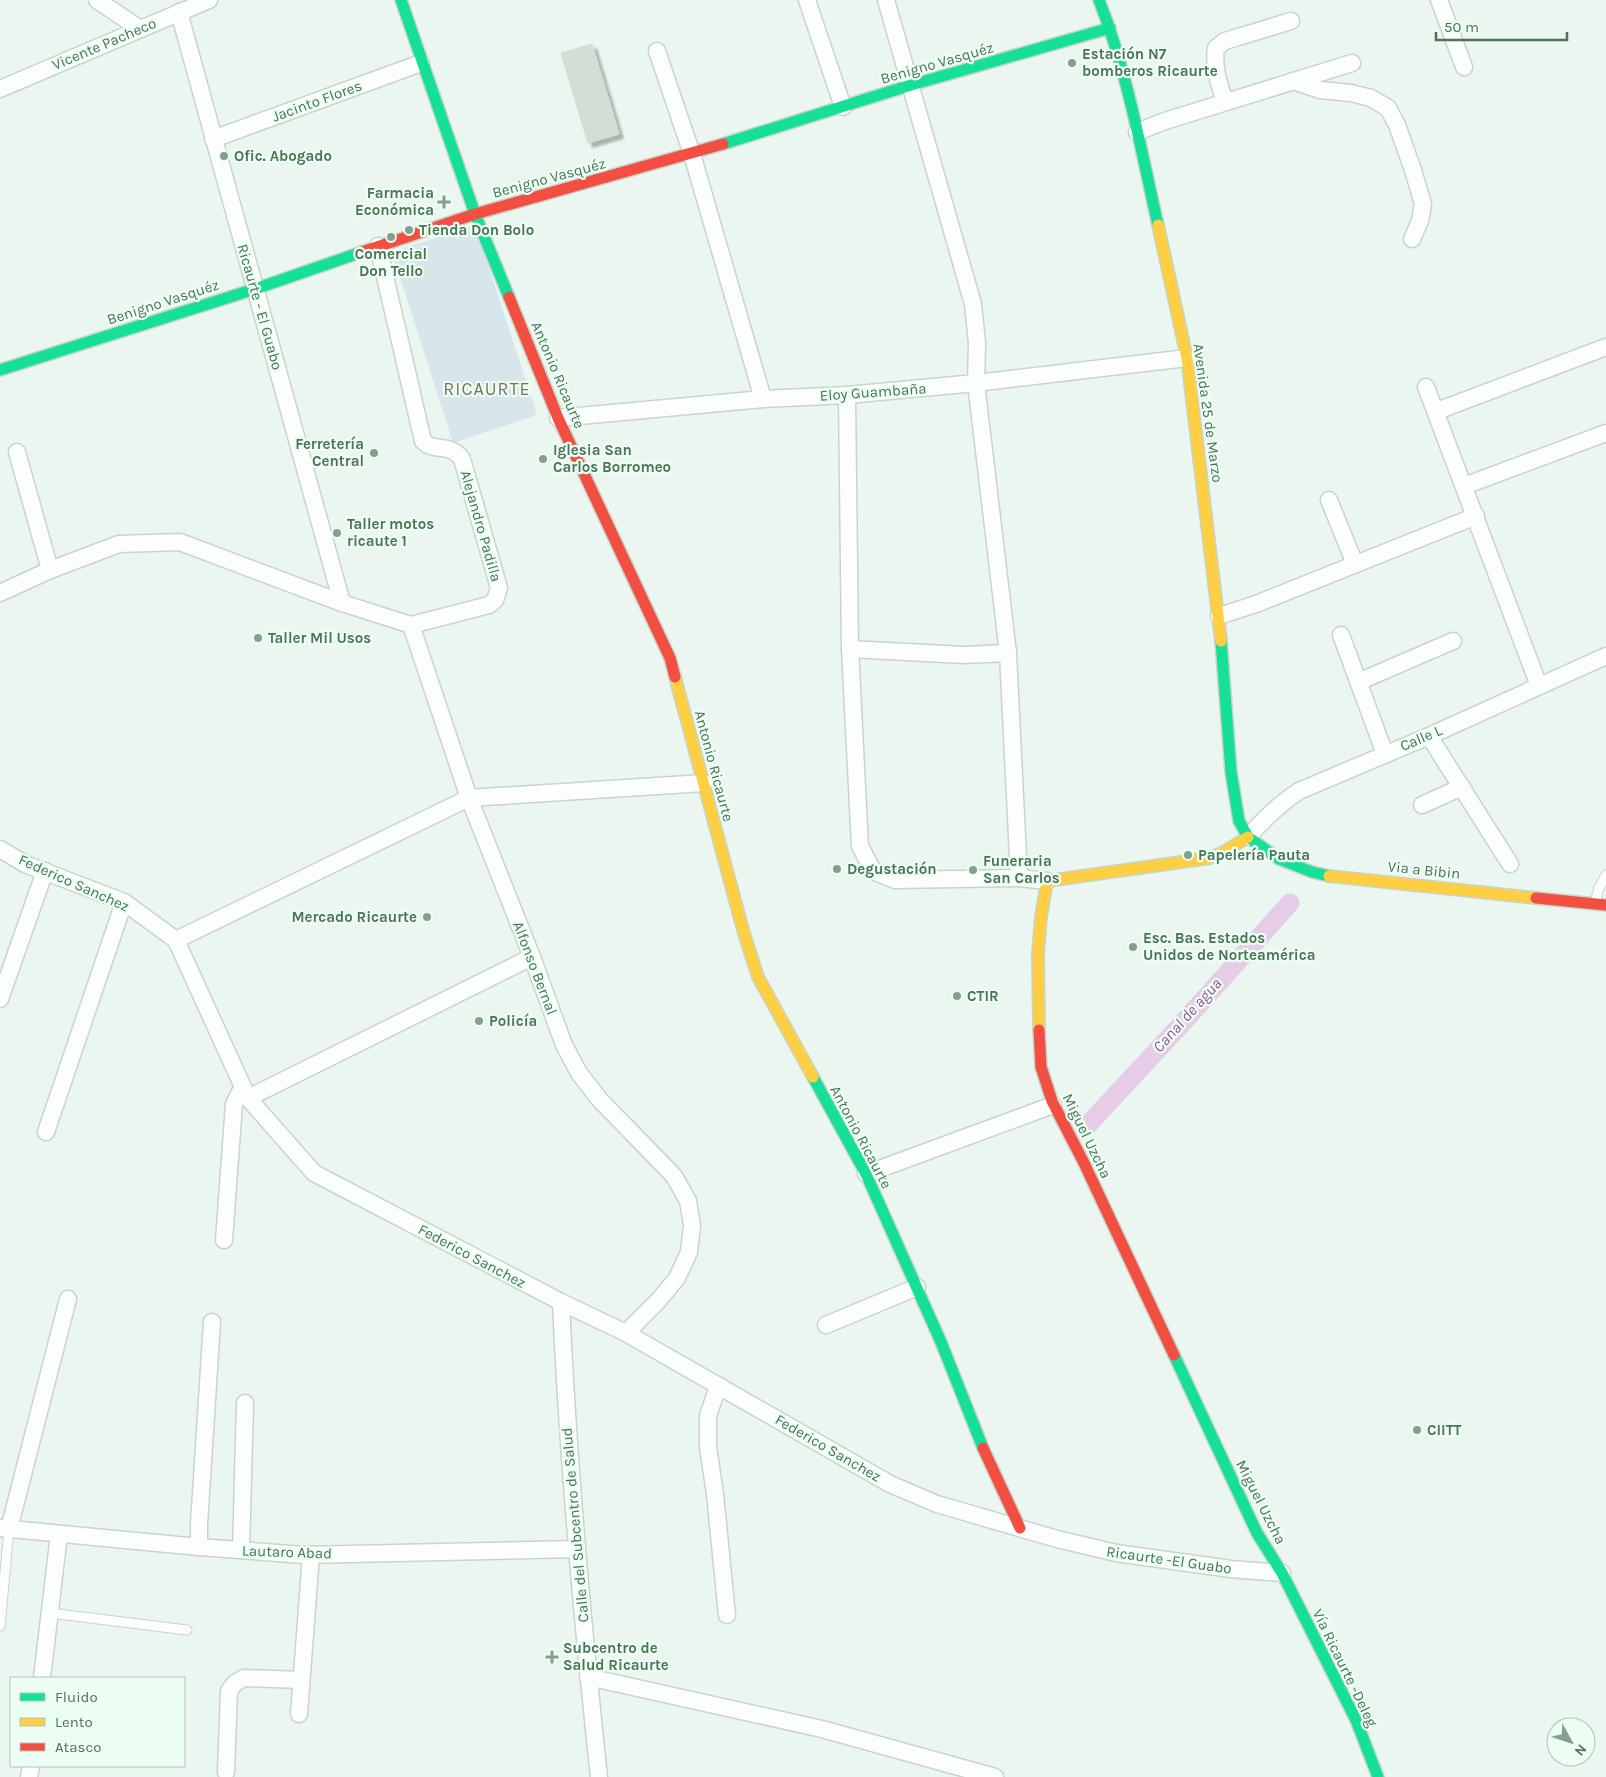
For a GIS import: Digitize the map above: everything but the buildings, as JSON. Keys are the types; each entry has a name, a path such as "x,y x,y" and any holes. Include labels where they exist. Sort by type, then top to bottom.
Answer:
{"main road":[{"name":"Antonio Ricaurte","path":"401,0 475,214 558,418 670,658 742,930 758,977 866,1174 917,1287 978,1437 1020,1528"},
{"name":"Avenida 25 de Marzo","path":"1099,0 1110,28 1137,132 1186,358 1219,616 1234,792 1239,821 1248,837"},
{"name":"Benigno Vasquéz","path":"0,370 255,288 475,214 692,154 911,85 1110,28"},
{"path":"1047,881 1210,858 1224,852 1248,837"},
{"name":"Via a Bibin","path":"1248,837 1278,859 1312,872 1336,877 1600,904"},
{"name":"Miguel Uzcha","path":"1047,881 1038,935 1037,991 1040,1047 1044,1078 1053,1105 1084,1163 1257,1533 1282,1573"},
{"name":"Vía Ricaurte -Deleg","path":"1282,1573 1356,1720 1378,1777"}],"street":[{"path":"97,0 140,29"},
{"name":"Vicente Pacheco","path":"0,89 209,0"},
{"path":"807,0 843,107"},
{"path":"886,0 973,304 977,343 976,383 1008,653 1019,878"},
{"path":"1439,0 1464,67"},
{"name":"Ricaurte - El Guabo","path":"178,12 342,603"},
{"path":"1225,102 1214,60 1216,48 1225,41 1291,21"},
{"path":"657,51 692,154 763,399"},
{"name":"Jacinto Flores","path":"213,139 421,62"},
{"path":"1137,132 1165,121 1352,63"},
{"path":"1293,81 1320,90 1350,93 1371,98 1388,108 1397,125 1414,170 1423,204 1420,221 1412,239"},
{"name":"Alejandro Padilla","path":"378,246 423,441 431,447 451,449 462,459 499,588 495,600 489,605 411,625"},
{"path":"1437,412 1606,347"},
{"name":"Eloy Guambaña","path":"558,418 763,399 847,395 976,383 1186,358"},
{"path":"1426,387 1476,516 1538,686"},
{"path":"847,395 850,649 860,846 873,871 895,880 1019,878 1047,881"},
{"path":"1464,486 1606,433"},
{"path":"17,452 50,570"},
{"path":"1329,500 1355,564"},
{"path":"1219,616 1256,604 1476,516"},
{"path":"0,593 50,570 119,544 180,542 342,603 411,625"},
{"name":"Alfonso Bernal","path":"411,625 469,798 532,957 564,1046 579,1073 599,1098 674,1176 688,1201 692,1225 689,1252 677,1278 658,1301 626,1333"},
{"path":"1341,635 1385,754"},
{"path":"1358,682 1453,642"},
{"path":"850,649 963,655 1008,653"},
{"name":"Calle L","path":"1248,837 1270,812 1299,791 1429,736 1606,656"},
{"path":"1429,736 1510,864"},
{"path":"176,940 469,798 704,784"},
{"path":"1422,805 1462,787"},
{"name":"Federico Sanchez","path":"0,849 25,864 124,902 176,940 245,1093 314,1173 561,1302 626,1333 890,1484 937,1504 1057,1539"},
{"path":"0,999 45,871"},
{"path":"46,1132 124,902"},
{"path":"224,1240 234,1104 245,1093 532,957"},
{"path":"866,1174 1053,1105"},
{"path":"826,1325 917,1287"},
{"path":"5,1528 68,1299"},
{"name":"Calle del Subcentro de Salud","path":"561,1302 565,1398 576,1549 599,1777"},
{"path":"199,1547 212,1322"},
{"path":"720,1386 708,1416 708,1447 715,1494 727,1615"},
{"path":"241,1550 245,1403"},
{"name":"Lautaro Abad","path":"5,1528 199,1547 311,1555 576,1549"},
{"path":"42,1677 59,1534"},
{"name":"Ricaurte -El Guabo","path":"1057,1539 1116,1553 1231,1569 1282,1573"},
{"path":"299,1714 311,1555"},
{"path":"588,1677 822,1729 995,1777"},
{"path":"226,1772 229,1691 235,1683 244,1678 301,1680"}],"lane":[{"path":"1600,904 1599,888 1606,875"},
{"path":"0,1626 5,1528"},
{"path":"50,1613 187,1630"}],"shaded area":[{"path":"475,225 537,415 453,443 392,252"}],"waterway":[{"name":"Canal de agua","path":"1085,1128 1290,903"}],"traffic: fast":[{"path":"401,0 475,214 509,297"},
{"path":"1099,0 1118,55 1158,225"},
{"path":"723,144 911,85 1110,28"},
{"path":"0,370 255,289 359,253"},
{"path":"1221,641 1231,772 1239,821 1248,837 1279,859 1312,872 1329,876"},
{"path":"813,1077 866,1174 941,1342 983,1448"},
{"path":"1174,1355 1257,1533 1282,1573 1356,1720 1378,1777"}],"traffic: slow":[{"path":"1158,225 1187,358 1221,641"},
{"path":"675,677 743,930 758,977 813,1077"},
{"path":"1039,1030 1038,953 1047,881 1210,858 1224,852 1248,837"},
{"path":"1329,876 1536,898"}],"traffic: jam":[{"path":"359,253 475,214 723,144"},
{"path":"509,297 558,418 670,658 675,677"},
{"path":"1536,898 1606,905"},
{"path":"1039,1030 1041,1067 1052,1101 1084,1163 1174,1355"},
{"path":"983,1448 1020,1528"}],"place":[{"name":"Estación N7 bomberos Ricaurte","path":"1072,63"},
{"name":"Ofic. Abogado","path":"224,156"},
{"name":"Farmacia Económica","path":"444,202"},
{"name":"Tienda Don Bolo","path":"409,230"},
{"name":"Comercial Don Tello","path":"391,237"},
{"name":"Ferretería Central","path":"374,453"},
{"name":"Iglesia San Carlos Borromeo","path":"543,459"},
{"name":"Taller motos ricaute 1","path":"337,533"},
{"name":"Taller Mil Usos","path":"258,638"},
{"name":"Papelería Pauta","path":"1188,855"},
{"name":"Degustación","path":"837,869"},
{"name":"Funeraria San Carlos","path":"973,870"},
{"name":"Mercado Ricaurte","path":"427,917"},
{"name":"Esc. Bas. Estados Unidos de Norteamérica","path":"1133,947"},
{"name":"CTIR","path":"957,996"},
{"name":"Policía","path":"479,1021"},
{"name":"CIITT","path":"1417,1430"},
{"name":"Subcentro de Salud Ricaurte","path":"552,1657"}],"district":[{"name":"RICAURTE","path":"487,389"}]}
